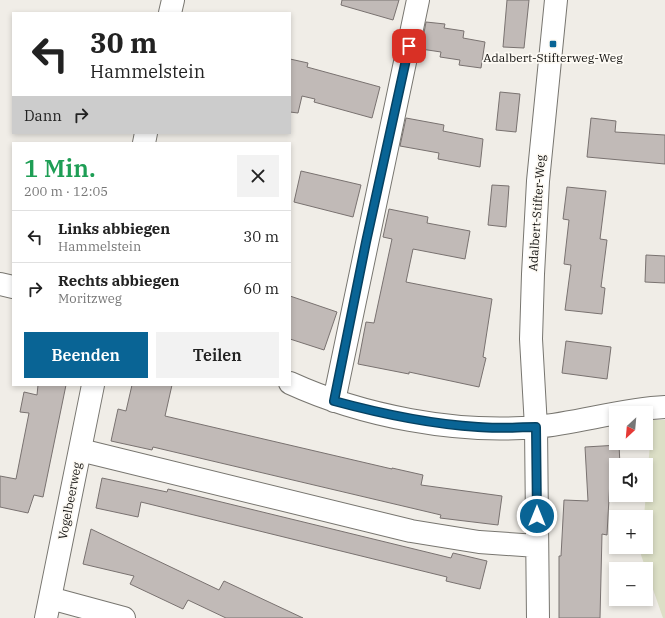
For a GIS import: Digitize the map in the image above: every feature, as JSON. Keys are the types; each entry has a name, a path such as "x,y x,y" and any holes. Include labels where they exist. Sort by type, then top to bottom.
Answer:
{"street":[{"path":"170,12 172,0"},
{"path":"334,401 418,0"},
{"name":"Adalbert-Stifter-Weg","path":"538,618 536,427 532,339 533,274 538,182 556,0"},
{"path":"0,284 12,287"},
{"path":"291,383 334,401 378,414 422,422 480,427 536,427 642,408 665,407"},
{"name":"Vogelbeerweg","path":"48,608 93,386"},
{"path":"80,450 411,531 479,542 537,546"},
{"path":"48,608 124,618"}],"green space":[{"path":"653,420 665,420 665,618 663,618 653,589 653,562 643,562 641,555 653,554 653,510 645,510 645,502 653,502 653,458 649,458 650,450 653,450"}],"building":[{"path":"342,0 399,0 393,20 341,5"},
{"path":"507,0 529,0 524,48 503,47"},
{"path":"426,22 445,24 444,28 464,31 463,38 485,42 481,68 459,65 460,60 440,57 441,52 421,49"},
{"path":"291,59 308,63 307,67 380,87 372,118 314,102 315,99 302,96 298,113 291,112"},
{"path":"500,92 520,94 516,132 496,130"},
{"path":"406,118 444,125 443,131 483,139 480,167 438,159 439,153 400,146"},
{"path":"591,118 616,121 615,132 665,135 665,164 587,157"},
{"path":"301,171 361,185 353,217 294,202"},
{"path":"492,185 509,186 506,227 488,225"},
{"path":"567,187 606,191 600,239 607,240 601,287 605,288 602,314 565,310 571,265 564,264 569,220 563,219"},
{"path":"389,209 428,217 427,223 470,231 465,259 413,249 406,282 492,299 483,357 486,358 479,387 409,372 409,374 358,364 366,322 374,323 392,239 383,237"},
{"path":"646,255 665,256 665,283 645,282"},
{"path":"291,296 337,312 324,350 291,339"},
{"path":"566,341 611,347 607,379 562,373"},
{"path":"38,386 66,386 43,497 34,495 28,513 0,507 0,476 16,479 29,413 20,412 24,392 37,395"},
{"path":"132,386 172,386 165,416 423,475 421,485 502,496 498,525 440,518 441,515 153,447 152,450 111,441 118,409 126,411"},
{"path":"609,446 609,450 619,450 620,458 609,458 607,535 602,534 600,618 559,618 559,556 561,556 564,500 588,501 585,447"},
{"path":"102,478 167,492 168,489 451,558 453,553 487,561 480,589 446,581 447,577 141,502 138,517 96,508"},
{"path":"91,529 219,590 224,581 303,618 226,618 188,600 183,609 130,584 134,576 83,564"}],"place":[{"name":"Adalbert-Stifterweg-Weg","path":"553,44"}],"route":[{"path":"409,46 391,134 366,242 334,401 378,414 422,422 480,427 536,427 537,516"}]}
